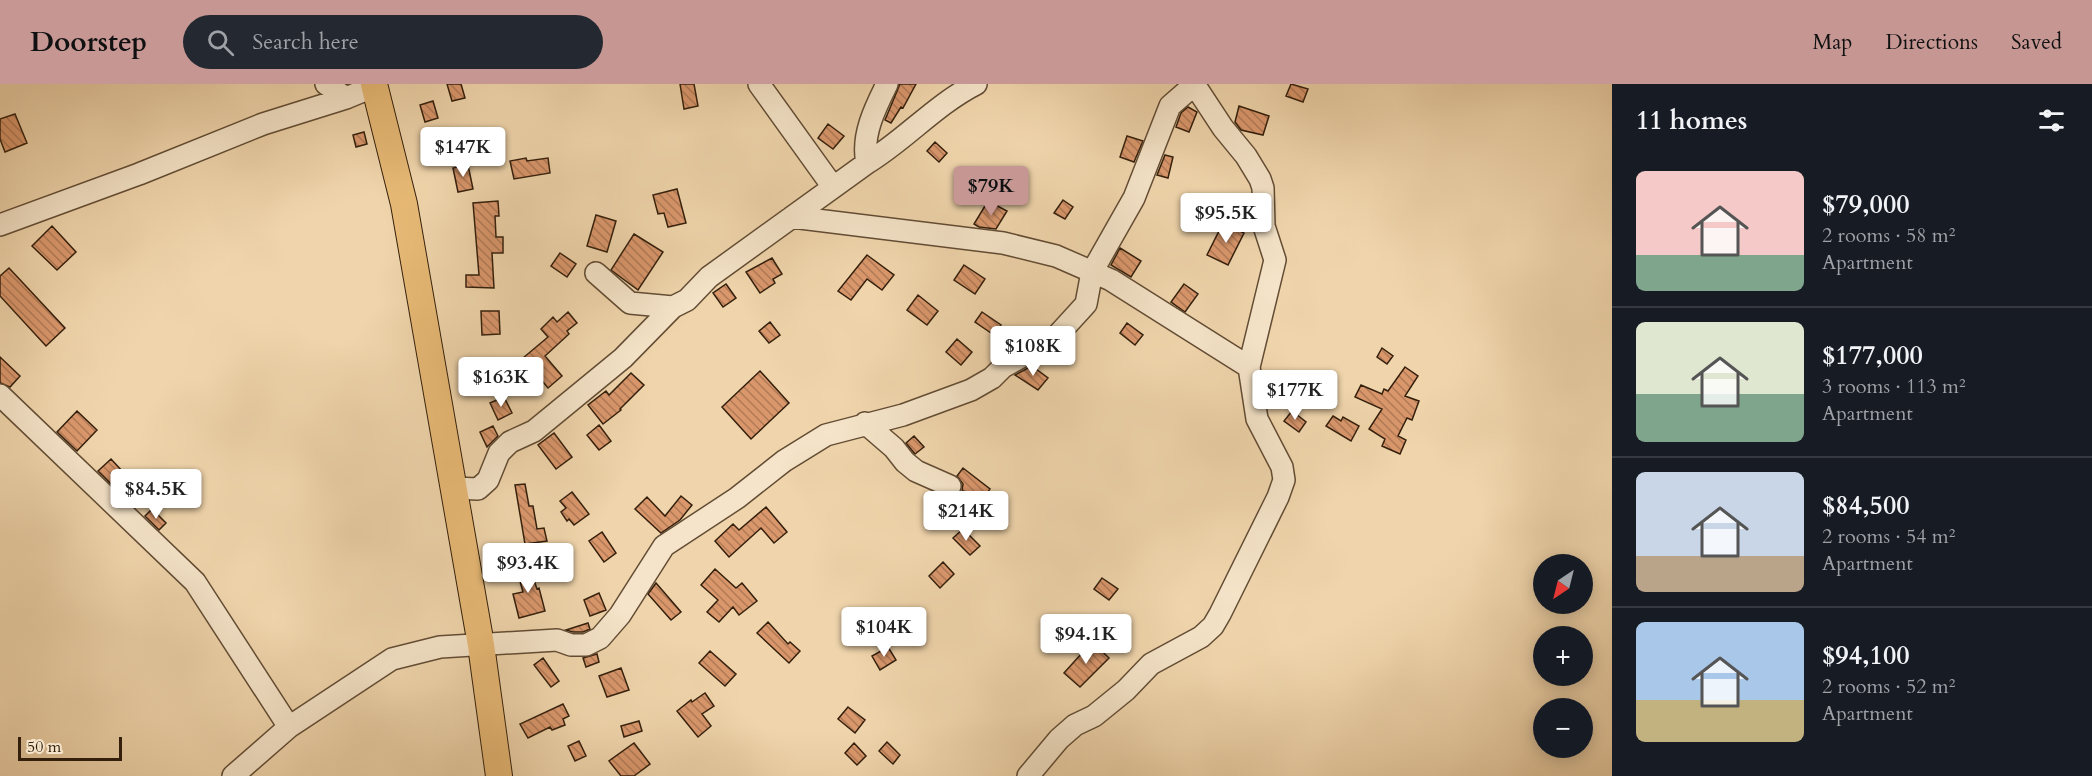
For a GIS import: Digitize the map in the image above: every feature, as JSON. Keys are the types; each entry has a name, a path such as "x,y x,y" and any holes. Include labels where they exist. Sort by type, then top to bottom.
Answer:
{"main road":[{"path":"374,85 404,204 481,645 499,776"}],"street":[{"path":"326,84 346,98"},
{"path":"759,84 833,188"},
{"path":"867,164 865,154 871,116 887,84"},
{"path":"454,488 478,489 488,480 499,453 510,442 534,431 623,358 673,307 687,300 709,277 735,256 892,148 940,106 976,84"},
{"path":"233,776 289,727 392,660 440,647 557,640 571,645 586,645 600,639 621,615 664,546 736,498 784,461 825,435 903,415 970,390 992,378 1003,367 1054,339 1086,304 1092,272 1134,198 1170,106 1194,84 1223,128 1246,156 1263,188 1264,226 1275,260 1249,367 1257,419 1282,467 1284,480 1278,497 1213,626 1202,637 1151,664 1126,690 1094,716 1075,725 1059,739 1028,776"},
{"path":"0,225 139,174 263,124 346,98 374,85"},
{"path":"792,216 1003,243 1056,256 1111,280 1249,367"},
{"path":"596,273 630,303 673,307"},
{"path":"0,395 195,582 289,727"},
{"path":"865,423 916,471 950,486"}],"building":[{"path":"447,84 461,84 465,98 452,101"},
{"path":"680,84 694,84 698,106 684,109"},
{"path":"900,84 916,84 903,108 901,107 891,123 885,120"},
{"path":"1291,84 1308,89 1303,102 1286,96"},
{"path":"433,101 438,118 425,122 420,105"},
{"path":"1239,106 1269,116 1263,135 1241,130 1235,122"},
{"path":"1188,107 1197,112 1189,132 1176,127 1181,113"},
{"path":"15,114 27,143 5,152 0,139 0,119"},
{"path":"828,124 844,136 833,149 818,138"},
{"path":"447,130 450,144 438,146 435,133"},
{"path":"364,132 367,144 356,147 353,135"},
{"path":"1127,136 1143,141 1134,162 1120,157"},
{"path":"935,142 947,153 939,162 927,151"},
{"path":"1165,155 1173,157 1168,178 1157,175"},
{"path":"526,158 527,161 548,158 550,173 514,179 510,161"},
{"path":"468,165 473,189 458,192 453,168"},
{"path":"677,189 686,223 668,227 664,213 658,214 653,195"},
{"path":"1063,200 1073,207 1065,219 1054,213"},
{"path":"498,201 499,216 495,216 496,237 503,237 503,253 492,253 494,288 466,287 466,275 479,275 473,203"},
{"path":"988,201 1007,211 996,229 979,227 974,224"},
{"path":"596,215 616,221 607,252 587,246"},
{"path":"1223,223 1244,233 1228,265 1207,255"},
{"path":"52,226 76,252 57,270 32,246"},
{"path":"634,234 663,252 638,290 611,270"},
{"path":"1120,248 1141,261 1131,277 1111,265"},
{"path":"560,253 576,264 567,277 551,266"},
{"path":"867,255 894,275 882,290 867,279 851,300 838,291"},
{"path":"772,258 782,274 773,279 775,283 760,293 746,272"},
{"path":"964,265 985,279 975,294 954,280"},
{"path":"9,268 65,328 46,346 0,296 0,276"},
{"path":"726,284 736,298 723,307 713,293"},
{"path":"1184,284 1198,294 1185,312 1171,302"},
{"path":"918,295 938,311 927,325 907,310"},
{"path":"481,311 499,311 500,334 482,335"},
{"path":"568,312 577,323 567,331 569,334 545,356 562,376 548,388 523,358 548,337 541,329 553,317 557,322"},
{"path":"982,312 1001,325 994,335 975,322"},
{"path":"770,322 780,335 769,343 759,331"},
{"path":"1127,323 1143,335 1135,345 1120,333"},
{"path":"957,339 972,352 961,365 946,352"},
{"path":"1382,348 1393,356 1387,364 1377,357"},
{"path":"0,357 20,376 10,387 0,383"},
{"path":"1032,366 1048,378 1038,390 1015,375"},
{"path":"1405,367 1418,376 1405,396 1419,401 1412,420 1407,418 1398,436 1406,440 1400,454 1382,446 1385,439 1369,429 1382,409 1355,397 1361,385 1382,394 1384,389 1388,391"},
{"path":"760,371 789,403 751,439 722,407"},
{"path":"631,373 644,385 621,410 603,424 588,405 606,391 609,395"},
{"path":"504,397 512,413 498,420 490,403"},
{"path":"77,411 97,430 77,451 57,432"},
{"path":"1292,411 1306,422 1299,432 1284,421"},
{"path":"1333,416 1341,421 1343,417 1359,426 1351,441 1326,426"},
{"path":"599,425 611,441 599,450 587,435"},
{"path":"493,426 498,436 487,447 480,432"},
{"path":"554,433 572,457 556,469 538,445"},
{"path":"914,436 924,447 915,454 906,443"},
{"path":"111,459 123,472 111,484 98,471"},
{"path":"963,468 990,489 980,503 962,490 963,484 957,476"},
{"path":"525,484 529,506 533,506 537,529 544,528 547,541 525,544 515,485"},
{"path":"572,492 589,514 574,525 569,519 567,521 561,512 566,508 560,501"},
{"path":"681,496 692,505 680,520 661,533 635,509 647,497 665,516"},
{"path":"766,507 787,532 774,543 761,528 729,557 715,541 733,524 739,530"},
{"path":"152,509 166,523 159,530 145,516"},
{"path":"963,529 980,546 970,555 953,538"},
{"path":"602,532 616,553 604,562 589,541"},
{"path":"943,562 954,574 940,588 929,576"},
{"path":"528,563 537,589 539,588 545,611 519,618 513,594 523,592 516,567"},
{"path":"715,569 736,588 742,583 757,601 739,615 733,607 719,622 707,612 718,600 701,585"},
{"path":"1102,578 1118,589 1109,600 1094,589"},
{"path":"656,583 681,612 671,620 648,594"},
{"path":"599,593 606,610 590,616 584,600"},
{"path":"768,622 788,644 790,642 800,651 789,663 757,633"},
{"path":"588,623 590,629 583,632 566,630"},
{"path":"1092,642 1109,658 1080,687 1064,673"},
{"path":"888,647 896,660 880,670 872,656"},
{"path":"710,651 736,674 725,686 699,663"},
{"path":"597,654 599,662 586,667 583,658"},
{"path":"543,658 559,681 551,687 534,665"},
{"path":"621,668 629,690 607,697 599,676"},
{"path":"705,693 714,706 702,714 711,726 698,737 677,711"},
{"path":"563,704 569,716 563,719 565,725 552,730 550,727 528,738 520,724"},
{"path":"848,707 865,720 855,733 838,719"},
{"path":"639,721 642,731 624,737 621,726"},
{"path":"579,741 586,756 575,761 568,746"},
{"path":"887,742 900,755 893,764 879,751"},
{"path":"634,743 650,764 634,776 621,776 609,761"},
{"path":"854,743 866,756 857,765 845,753"}]}
